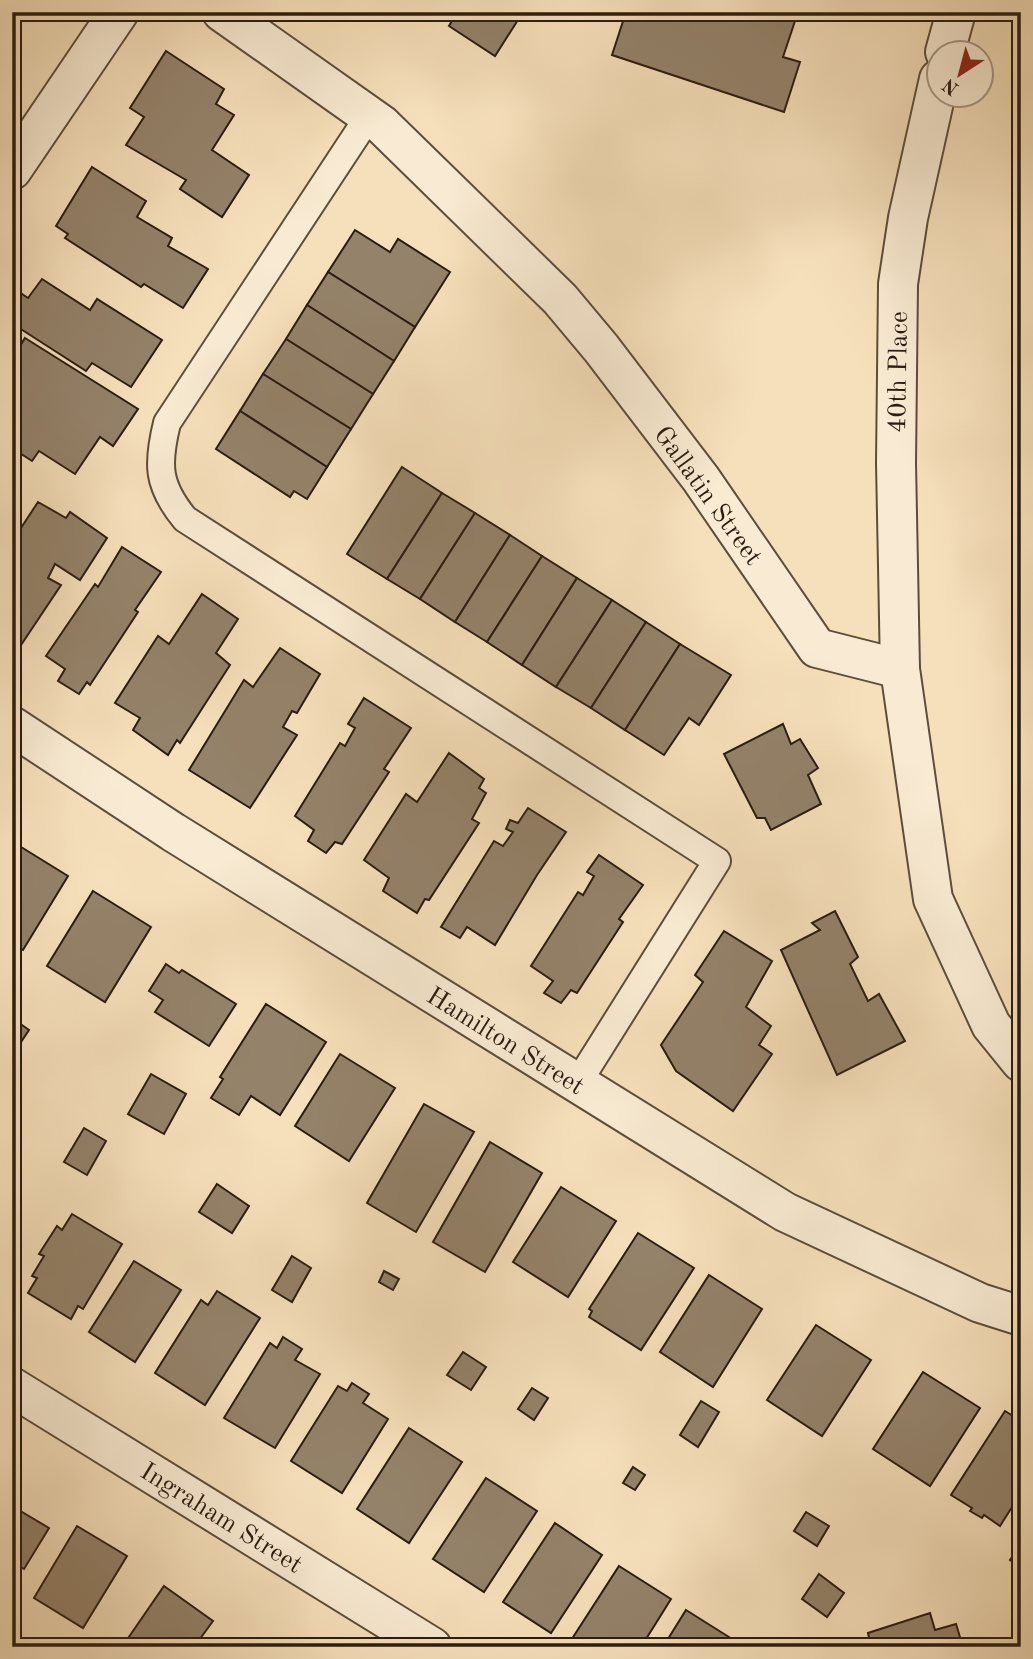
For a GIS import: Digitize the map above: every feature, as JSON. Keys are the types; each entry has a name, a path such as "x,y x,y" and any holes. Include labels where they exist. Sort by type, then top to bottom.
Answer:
{"street":[{"path":"12,170 119,12"},
{"name":"Gallatin Street","path":"222,12 382,125 560,299 701,479 817,648 900,669"},
{"path":"949,38 956,12"},
{"name":"40th Place","path":"900,669 896,463 898,284 908,218 933,108"},
{"path":"900,669 933,899 992,1025 1021,1062"},
{"name":"Hamilton Street","path":"12,726 173,832 785,1212 980,1303 1021,1316"},
{"name":"Ingraham Street","path":"12,1387 432,1647"}],"lane":[{"path":"369,116 167,423 162,446 161,472 170,501 185,519 717,861 578,1084"}],"building":[{"path":"454,12 523,12 495,56 449,26 456,14"},
{"path":"626,12 798,12 783,57 800,62 784,112 612,55"},
{"path":"166,51 224,89 216,104 234,115 212,150 249,175 222,217 180,189 186,180 126,145 144,117 130,108"},
{"path":"92,167 146,201 137,217 172,238 168,246 208,269 183,308 144,284 141,287 65,238 68,234 56,226"},
{"path":"355,230 390,252 398,239 450,272 415,327 328,272"},
{"path":"328,272 415,327 394,361 307,305"},
{"path":"42,279 90,310 97,299 162,340 131,387 92,363 86,371 13,324 16,318 12,315 12,296 16,290 28,298"},
{"path":"307,305 394,361 373,394 286,339"},
{"path":"25,338 138,409 113,446 100,437 75,474 39,451 32,461 12,448 12,359"},
{"path":"286,339 373,394 351,429 263,374"},
{"path":"263,374 351,429 327,467 240,411"},
{"path":"240,411 327,467 307,499 294,491 290,497 216,449"},
{"path":"402,467 442,493 387,579 347,554"},
{"path":"442,493 475,513 420,599 387,579"},
{"path":"38,502 66,518 70,512 107,538 80,580 55,564 48,578 61,585 13,657 12,530 17,534"},
{"path":"475,513 510,535 455,622 420,599"},
{"path":"510,535 542,556 487,642 455,622"},
{"path":"122,547 161,572 90,685 87,682 79,694 58,681 65,669 46,656 95,584 98,587"},
{"path":"542,556 577,578 522,665 487,642"},
{"path":"577,578 612,600 556,687 522,665"},
{"path":"202,594 238,619 216,653 230,665 180,743 177,740 168,755 133,730 140,718 115,703 158,636 169,644"},
{"path":"612,600 646,622 591,708 556,687"},
{"path":"646,622 680,644 625,730 591,708"},
{"path":"680,644 731,675 699,725 689,718 664,755 625,730"},
{"path":"280,648 320,674 297,713 292,711 283,727 297,735 250,808 189,770 244,680 253,687"},
{"path":"364,698 411,728 384,769 389,772 342,844 335,842 326,853 308,841 314,830 295,816 340,743 345,746 355,728 348,724"},
{"path":"783,724 791,744 800,739 818,768 808,775 821,804 771,830 765,818 757,818 724,754"},
{"path":"449,753 484,779 479,788 486,793 472,819 479,823 429,900 425,899 417,913 383,891 389,878 364,860 406,794 417,802"},
{"path":"528,808 566,832 495,945 467,927 460,938 441,927 494,841 503,846 513,832 506,829 510,820 518,823"},
{"path":"13,842 68,876 23,950 12,944"},
{"path":"599,855 643,885 619,919 623,922 577,993 571,990 561,1003 544,993 553,981 531,966 578,892 583,895 594,876 587,872"},
{"path":"93,891 151,927 105,1002 47,966"},
{"path":"835,911 858,957 850,964 868,1001 879,994 905,1041 837,1075 781,950 820,930 812,923"},
{"path":"724,931 772,961 746,1007 771,1026 759,1045 772,1054 733,1111 676,1071 661,1045 703,982 695,975"},
{"path":"166,964 179,973 182,970 236,1004 209,1046 155,1012 163,1000 149,991"},
{"path":"266,1004 326,1042 280,1115 251,1096 239,1115 211,1098 223,1079 220,1077"},
{"path":"12,1018 29,1030 21,1042 12,1036"},
{"path":"340,1054 395,1088 349,1161 295,1126"},
{"path":"151,1074 186,1094 164,1134 128,1114"},
{"path":"424,1104 474,1132 416,1232 367,1203"},
{"path":"84,1128 106,1141 87,1175 64,1162"},
{"path":"490,1142 542,1173 485,1272 433,1242"},
{"path":"217,1184 249,1206 232,1233 199,1212"},
{"path":"561,1187 616,1221 568,1297 513,1262"},
{"path":"72,1214 122,1244 83,1309 78,1306 71,1319 28,1293 37,1278 32,1276 44,1256 39,1254 57,1226 62,1230"},
{"path":"638,1233 694,1268 641,1350 589,1317 592,1311 589,1309"},
{"path":"292,1256 311,1268 292,1302 272,1290"},
{"path":"134,1261 181,1290 135,1362 89,1332"},
{"path":"384,1271 399,1279 393,1290 379,1282"},
{"path":"709,1275 762,1309 713,1387 660,1352"},
{"path":"217,1291 260,1318 205,1405 155,1373 201,1300 208,1305"},
{"path":"816,1325 871,1360 822,1436 767,1400"},
{"path":"283,1337 302,1349 295,1360 320,1374 275,1448 224,1418 270,1343 277,1348"},
{"path":"463,1352 486,1367 471,1390 447,1375"},
{"path":"923,1372 980,1408 930,1486 873,1449"},
{"path":"352,1383 369,1394 363,1403 388,1419 342,1493 291,1461 338,1386 347,1391"},
{"path":"532,1388 548,1398 534,1420 518,1409"},
{"path":"701,1401 719,1412 698,1447 680,1435"},
{"path":"1005,1411 1021,1421 1021,1493 1000,1526 984,1515 982,1518 970,1511 972,1508 951,1495"},
{"path":"409,1428 462,1462 409,1543 357,1509"},
{"path":"633,1467 645,1475 635,1490 623,1483"},
{"path":"486,1478 537,1511 484,1592 433,1559"},
{"path":"12,1506 49,1528 24,1569 12,1562"},
{"path":"806,1512 829,1526 817,1546 794,1531"},
{"path":"555,1523 602,1555 551,1633 503,1602"},
{"path":"77,1526 127,1556 83,1628 34,1598"},
{"path":"1021,1544 1021,1568 1010,1560"},
{"path":"619,1566 671,1599 641,1647 571,1647 568,1645"},
{"path":"819,1574 844,1593 827,1617 802,1599"},
{"path":"164,1586 213,1621 194,1647 122,1647"},
{"path":"686,1610 740,1644 738,1647 663,1647"},
{"path":"930,1613 935,1630 956,1624 963,1647 854,1647 870,1642 868,1633"}]}
